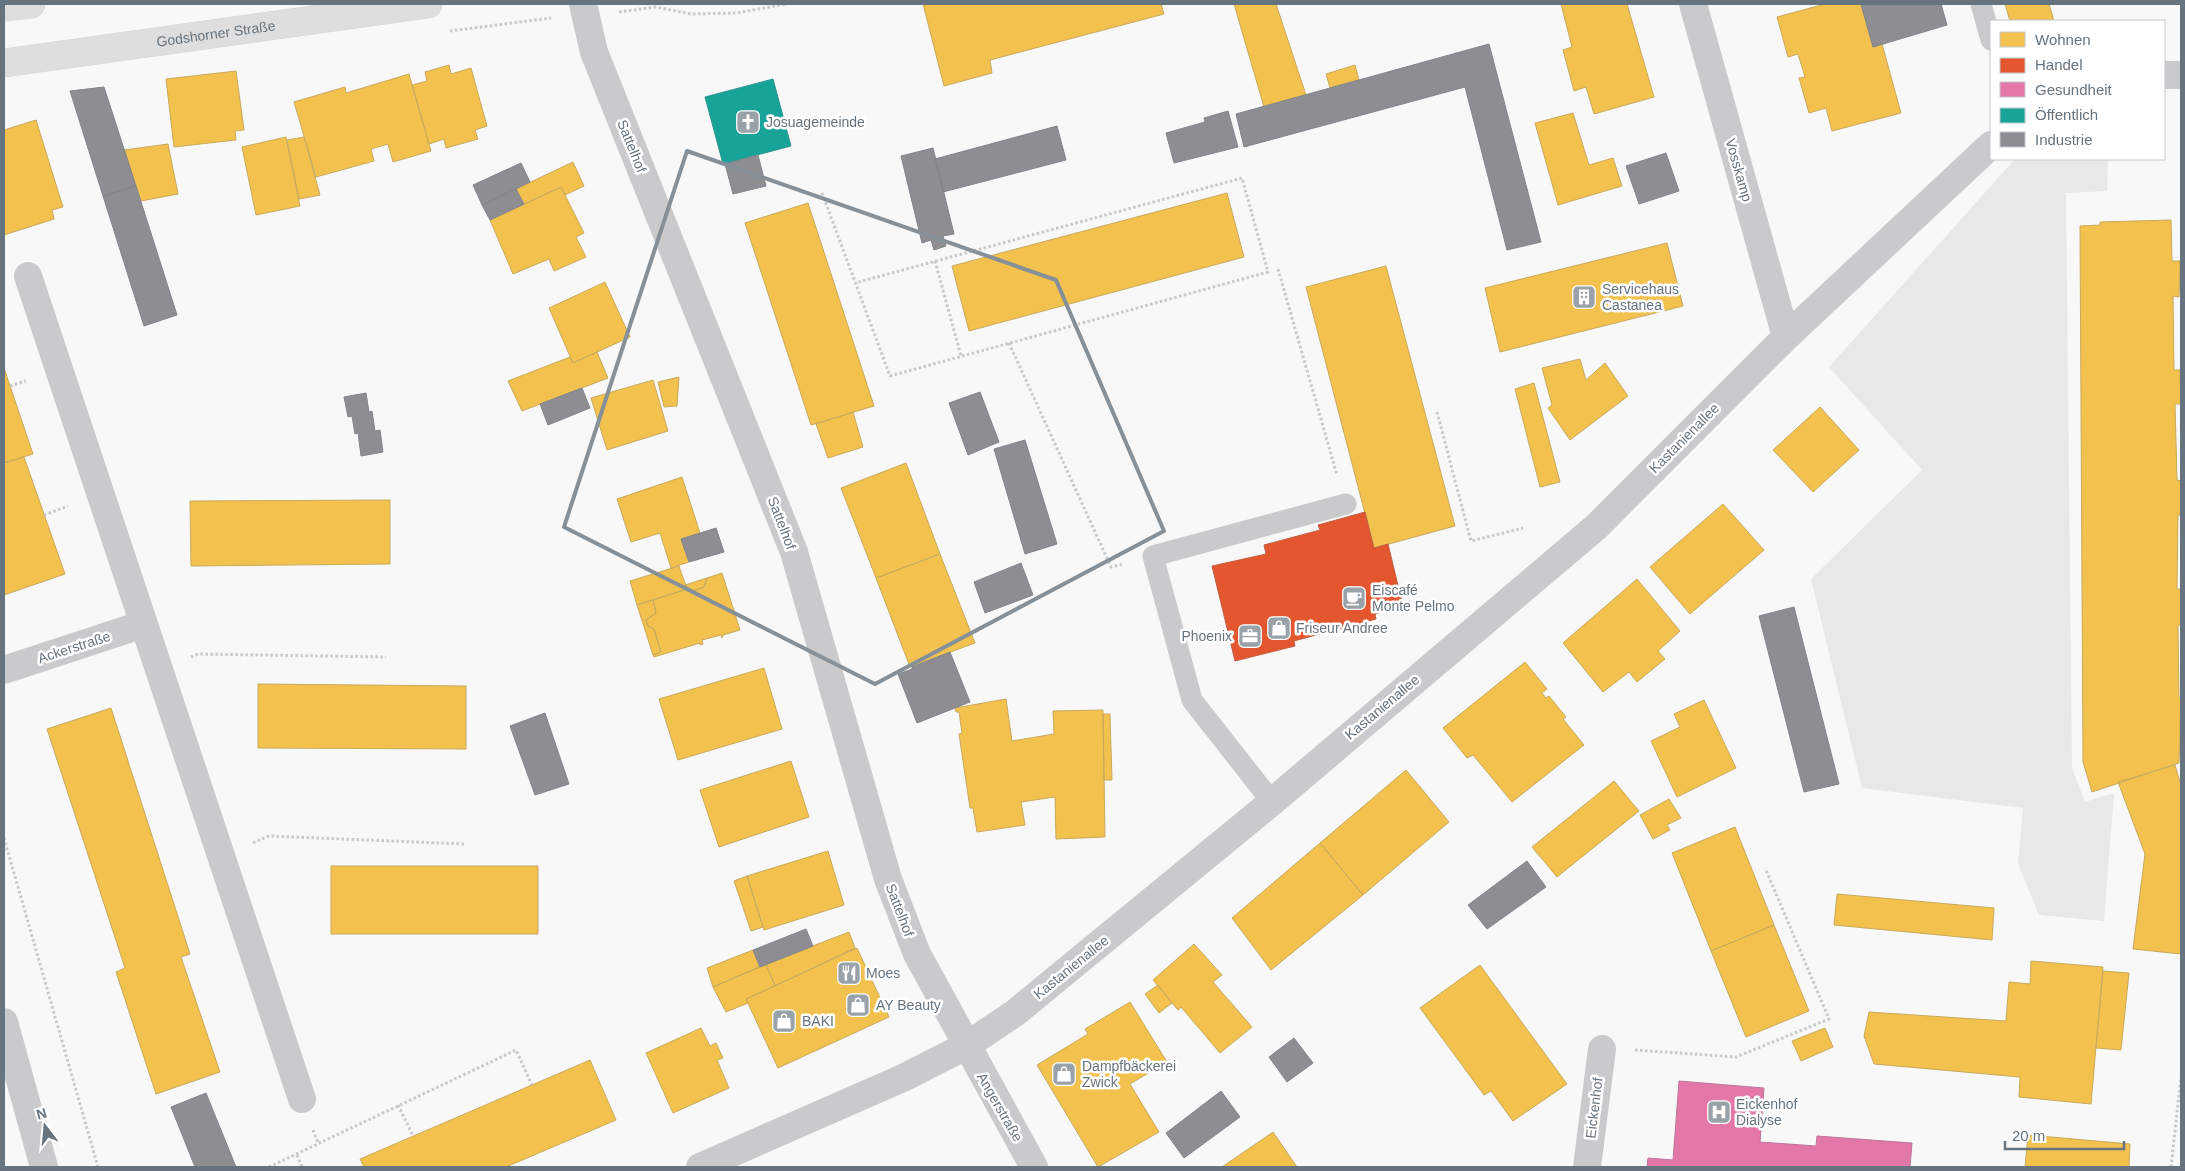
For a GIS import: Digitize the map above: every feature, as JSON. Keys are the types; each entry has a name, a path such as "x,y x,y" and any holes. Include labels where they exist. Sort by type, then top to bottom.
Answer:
{"main road":[{"path":"4,7 31,4"},
{"name":"Godshorner Straße","path":"4,63 428,4"}],"street":[{"name":"Sattelhof","path":"583,4 594,52 794,552 888,879 917,954 966,1046"},
{"name":"Vosskamp","path":"1693,4 1786,337"},
{"path":"2165,75 2181,75"},
{"name":"Kastanienallee","path":"714,1164 904,1078 966,1046 1015,1013 1272,802 1596,527 1786,337 1990,146"},
{"path":"28,276 302,1099"},
{"name":"Ackerstraße","path":"4,670 144,624"},
{"path":"4,1022 44,1167"},
{"name":"Angerstraße","path":"966,1046 1034,1167"},
{"name":"Eickenhof","path":"1587,1167 1602,1049"}],"lane":[{"path":"1982,4 1990,36"},
{"path":"1272,802 1192,700 1153,556 1346,504"}],"path":[{"path":"822,192 890,376 1268,272 1242,178 856,283"},
{"path":"935,261 961,356"},
{"path":"1278,269 1346,504"},
{"path":"1009,343 1111,567 1153,556"},
{"path":"1437,412 1471,541 1523,528"},
{"path":"160,668 198,654 386,657"},
{"path":"221,857 269,836 464,844"},
{"path":"4,838 98,1167"},
{"path":"1602,1049 1736,1057 1830,1019 1766,870"},
{"path":"269,1167 297,1155 318,1142 516,1050 532,1085"},
{"path":"2170,1167 2181,1077"},
{"path":"398,1105 413,1136"},
{"path":"297,1155 302,1167"}],"highlighted area":[{"path":"687,151 1056,280 1164,531 875,684 564,527"}],"shaded area":[{"path":"2014,160 2108,160 2107,191 2066,193 2072,768 2085,802 2114,793 2104,921 2039,915 2018,864 2023,808 1862,788 1811,579 1922,470 1829,367"}],"building: Wohnen":[{"path":"923,4 1161,4 1164,14 990,60 992,73 944,86"},
{"path":"1234,4 1276,4 1306,95 1264,107"},
{"path":"1561,4 1627,4 1654,97 1594,114 1586,87 1574,91 1563,50 1572,47"},
{"path":"1825,4 1861,4 1873,47 1882,44 1901,113 1832,131 1826,108 1809,113 1799,78 1805,77 1798,54 1788,57 1777,17"},
{"path":"2005,4 2049,4 2054,20 2010,20"},
{"path":"449,65 451,74 471,68 487,126 475,130 478,139 446,148 444,139 429,144 412,85 427,81 425,72"},
{"path":"1355,65 1359,80 1330,88 1326,74"},
{"path":"236,71 244,130 235,131 236,140 174,147 166,79"},
{"path":"409,74 431,151 393,162 388,144 371,149 374,161 316,177 294,102 345,87 346,93"},
{"path":"1573,113 1589,165 1613,158 1622,186 1558,205 1535,123"},
{"path":"36,120 63,207 52,210 54,219 4,235 4,130"},
{"path":"286,137 300,206 256,215 242,147"},
{"path":"304,137 320,195 299,199 287,140"},
{"path":"168,144 178,194 141,201 124,150"},
{"path":"573,162 584,186 565,195 561,187 524,204 516,189"},
{"path":"561,187 584,233 576,237 586,257 554,271 549,259 513,274 490,220"},
{"path":"1227,193 1244,257 969,331 952,266"},
{"path":"808,203 874,406 811,425 745,223"},
{"path":"2171,220 2172,261 2180,261 2179,297 2173,296 2174,370 2180,370 2181,404 2175,404 2177,480 2181,481 2181,515 2178,515 2177,589 2181,589 2181,624 2178,626 2179,698 2181,698 2179,763 2092,792 2083,762 2080,226 2100,225 2100,222"},
{"name":"Servicehaus Castanea","path":"1667,243 1683,306 1500,352 1485,288"},
{"path":"1386,266 1455,526 1374,548 1306,287"},
{"path":"605,282 630,337 573,363 549,308"},
{"path":"597,352 608,378 522,411 508,381 570,357 573,363"},
{"path":"1580,359 1586,380 1605,363 1628,396 1570,440 1548,408 1552,405 1542,368"},
{"path":"4,368 33,454 4,463"},
{"path":"679,377 677,406 664,407 658,382"},
{"path":"653,380 668,431 607,450 591,398"},
{"path":"1534,383 1560,482 1540,487 1515,389"},
{"path":"1820,407 1859,450 1813,492 1773,450"},
{"path":"853,412 863,447 828,458 816,424"},
{"path":"24,457 65,574 4,595 4,463"},
{"path":"906,463 940,554 876,578 841,488"},
{"path":"682,477 700,533 681,539 689,562 671,568 660,533 631,542 617,499"},
{"path":"390,500 390,564 191,566 190,501"},
{"path":"1723,504 1764,550 1690,614 1650,567"},
{"path":"940,554 975,643 910,667 876,578"},
{"path":"679,566 687,589 637,605 630,581"},
{"path":"722,573 740,630 723,635 722,638 721,635 702,640 703,644 700,645 700,643 654,657 653,655 661,652 654,629 648,626 646,620 656,613 653,600 687,589 685,585 693,591 704,587 707,578"},
{"path":"707,578 704,587 693,591 685,585"},
{"path":"1637,579 1680,631 1658,651 1665,659 1637,682 1629,672 1603,692 1563,643"},
{"path":"653,600 656,613 646,620 648,626 654,629 661,652 653,655 637,605"},
{"path":"1525,662 1547,689 1542,693 1546,698 1549,696 1566,717 1563,719 1584,745 1512,802 1473,755 1467,758 1443,728"},
{"path":"764,668 782,729 678,760 659,699"},
{"path":"258,684 466,686 466,749 258,748"},
{"path":"1006,699 1012,741 1054,734 1053,711 1103,710 1105,837 1056,839 1055,797 1021,802 1025,825 977,832 973,808 970,808 959,734 962,733 959,712 956,712 955,708"},
{"path":"1704,700 1736,768 1677,797 1651,741 1680,727 1674,714"},
{"path":"111,708 190,954 181,957 220,1072 156,1094 116,972 125,968 47,729"},
{"path":"1103,714 1110,714 1112,780 1104,780"},
{"path":"791,761 809,817 719,847 700,790"},
{"path":"2175,765 2181,785 2181,954 2133,949 2145,854 2118,782"},
{"path":"1406,770 1449,822 1363,895 1320,843"},
{"path":"1614,781 1639,811 1557,877 1532,847"},
{"path":"1669,799 1681,818 1667,825 1670,830 1653,839 1640,815"},
{"path":"1735,827 1774,925 1711,951 1672,853"},
{"path":"1320,843 1363,895 1271,970 1232,918"},
{"path":"828,851 844,905 764,930 747,876"},
{"path":"331,866 538,866 538,934 331,934"},
{"path":"747,876 763,927 751,931 734,881"},
{"path":"1837,894 1994,908 1992,940 1834,925"},
{"path":"1774,925 1809,1011 1746,1037 1711,951"},
{"path":"849,932 855,948 775,986 766,964"},
{"path":"1194,944 1222,975 1213,982 1252,1027 1220,1053 1181,1007 1178,1010 1153,980"},
{"path":"857,948 889,1017 778,1068 746,999"},
{"path":"753,950 760,967 713,987 707,968"},
{"path":"2031,961 2103,967 2091,1104 2019,1097 2020,1077 1874,1064 1864,1036 1869,1012 2006,1021 2009,982 2030,984"},
{"path":"766,964 775,986 746,999 748,1003 726,1012 713,987"},
{"path":"1480,965 1567,1084 1513,1121 1491,1091 1484,1095 1420,1008"},
{"path":"2103,971 2129,973 2121,1050 2096,1048"},
{"path":"1158,985 1172,1003 1159,1013 1145,994"},
{"path":"1130,1002 1167,1062 1130,1084 1159,1132 1098,1167 1037,1065 1088,1034 1085,1029"},
{"path":"701,1028 710,1046 716,1043 723,1058 717,1060 729,1088 673,1113 646,1053"},
{"path":"1825,1028 1833,1047 1801,1061 1792,1041"},
{"path":"590,1060 616,1120 506,1167 364,1167 360,1159"},
{"path":"1273,1132 1297,1167 1222,1167"},
{"path":"2028,1135 2130,1144 2129,1167 2025,1167"}],"building: Handel":[{"path":"1365,512 1374,548 1388,544 1403,606 1375,614 1376,619 1294,641 1295,646 1235,661 1212,566 1266,554 1264,545 1320,530 1318,525"}],"building: Gesundheit":[{"name":"Eickenhof Dialyse","path":"1679,1081 1764,1088 1760,1142 1816,1146 1817,1136 1912,1143 1910,1167 1647,1167 1648,1158 1673,1160"}],"building: Öffentlich":[{"name":"Josuagemeinde","path":"773,79 791,146 723,164 705,97"}],"building: Industrie":[{"path":"1861,4 1941,4 1947,25 1873,47"},
{"path":"1489,44 1541,242 1507,250 1465,87 1244,147 1236,114"},
{"path":"104,87 136,186 103,196 70,91"},
{"path":"1228,111 1238,147 1174,163 1166,133 1205,122 1204,118"},
{"path":"1057,126 1066,160 943,192 935,159"},
{"path":"933,148 954,234 943,236 946,246 934,250 931,240 922,243 901,156"},
{"path":"1666,153 1679,191 1639,204 1626,166"},
{"path":"758,155 766,186 733,194 725,164"},
{"path":"521,163 530,182 482,205 473,185"},
{"path":"136,186 177,315 144,326 103,196"},
{"path":"516,189 524,204 490,220 482,205"},
{"path":"582,388 590,408 548,425 540,404"},
{"path":"980,392 999,442 968,455 949,403"},
{"path":"366,393 369,412 372,411 375,431 380,430 383,452 361,456 358,433 355,434 352,416 348,417 344,397"},
{"path":"1025,440 1057,544 1025,554 994,449"},
{"path":"716,528 724,552 689,562 681,539"},
{"path":"1021,563 1033,595 985,613 974,582"},
{"path":"1794,607 1839,784 1804,792 1759,616"},
{"path":"950,652 970,702 917,723 898,674"},
{"path":"545,713 569,784 535,795 510,726"},
{"path":"1527,861 1546,887 1487,929 1468,905"},
{"path":"806,929 813,946 760,967 753,950"},
{"path":"1294,1038 1313,1063 1287,1082 1269,1057"},
{"path":"1221,1091 1240,1117 1184,1158 1166,1133"},
{"path":"206,1093 236,1167 195,1167 171,1107"}],"place":[{"name":"Josuagemeinde","path":"748,122"},
{"name":"Servicehaus Castanea","path":"1584,297"},
{"name":"Eiscafé Monte Pelmo","path":"1354,598"},
{"name":"Friseur Andree","path":"1279,628"},
{"name":"Phoenix","path":"1250,636"},
{"name":"Moes","path":"849,973"},
{"name":"AY Beauty","path":"858,1005"},
{"name":"BAKI","path":"784,1021"},
{"name":"Dampfbäckerei Zwick","path":"1064,1074"},
{"name":"Eickenhof Dialyse","path":"1719,1112"}]}
